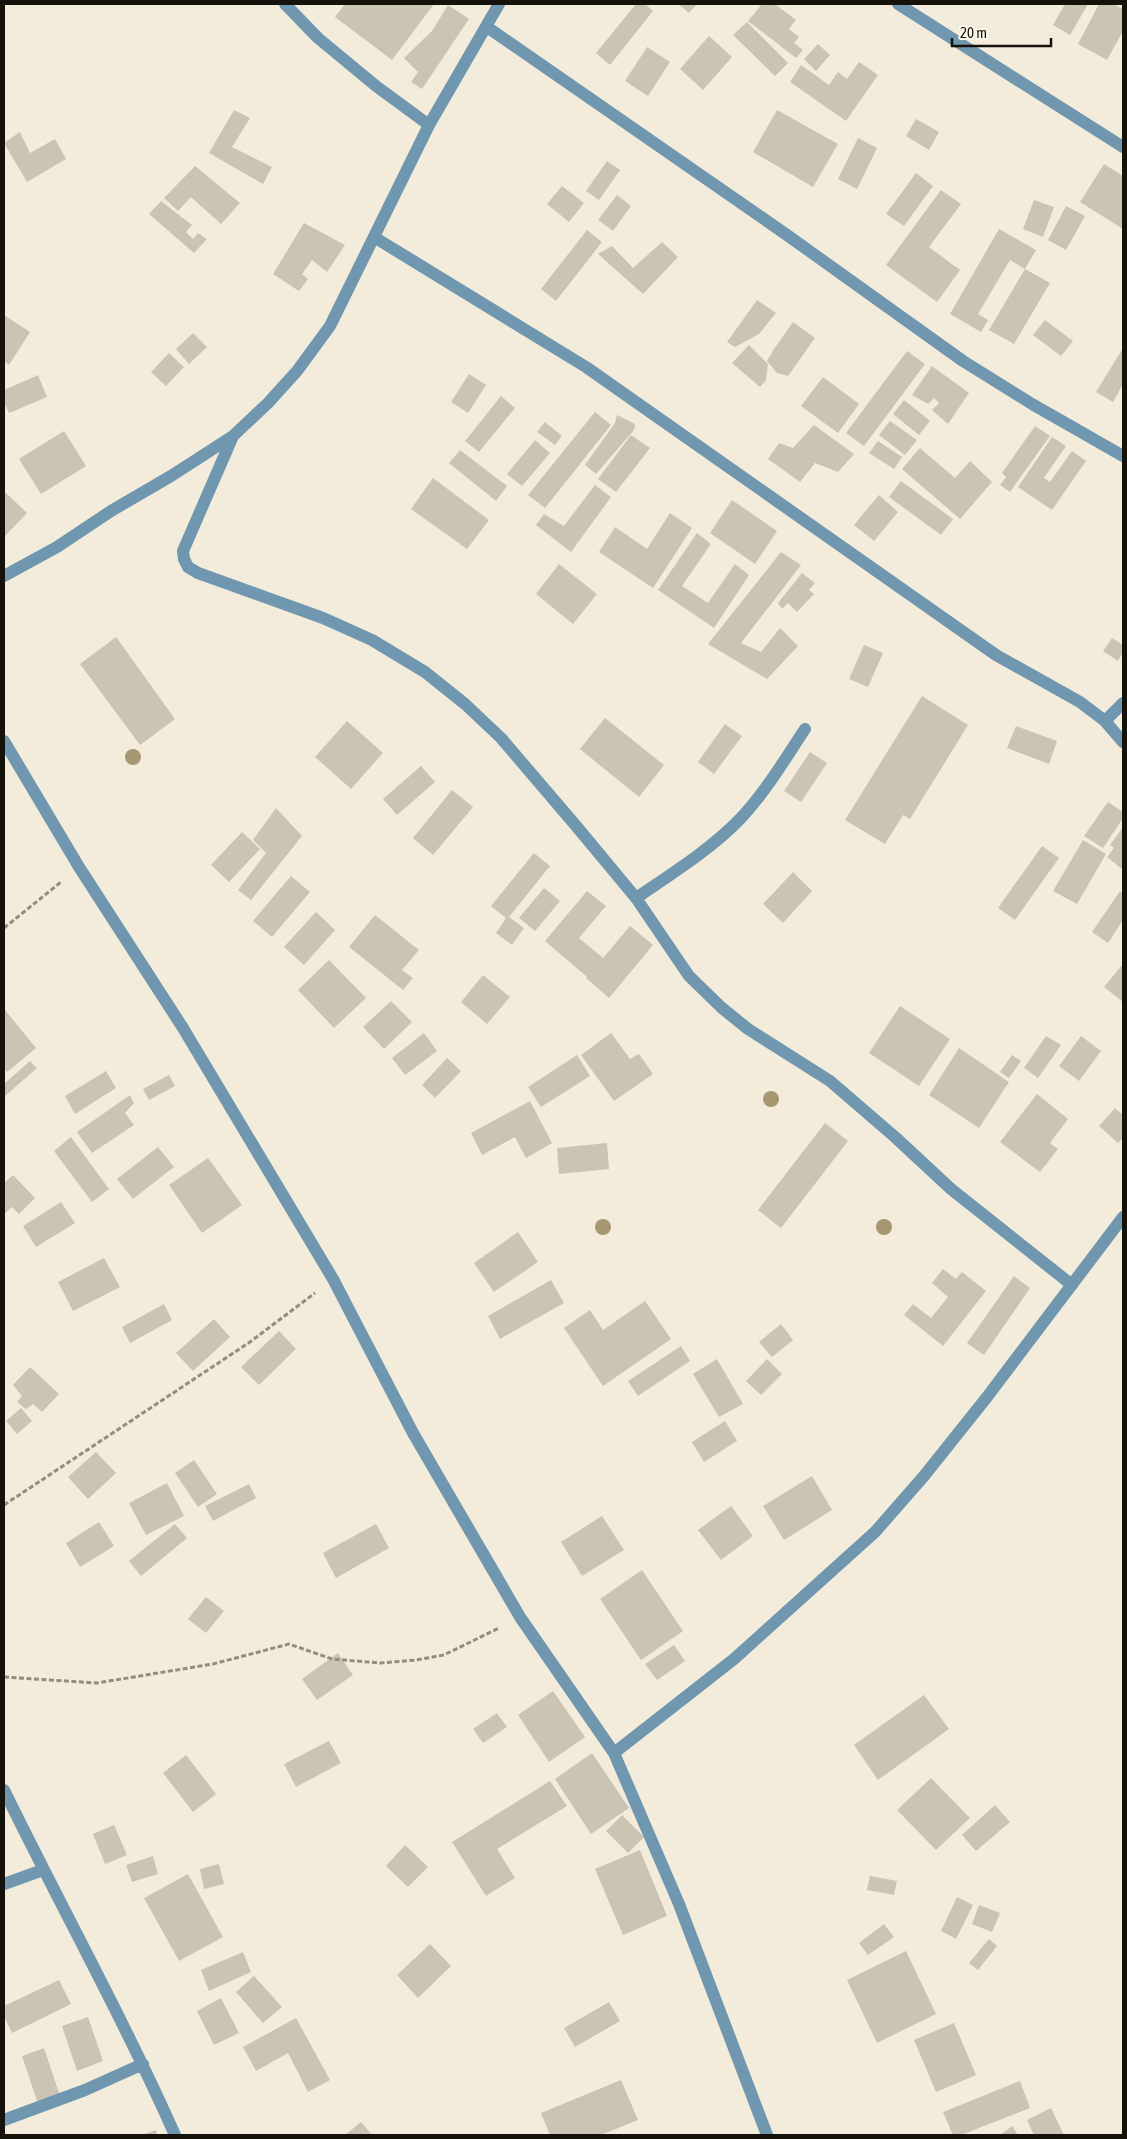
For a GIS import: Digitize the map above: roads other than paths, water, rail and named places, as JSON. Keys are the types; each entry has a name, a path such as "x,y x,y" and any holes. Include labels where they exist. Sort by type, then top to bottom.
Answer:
{"street":[{"path":"285,4 318,38 376,86 429,125"},
{"path":"4,576 56,547 233,436 268,403 297,371 330,326 429,125 499,4"},
{"path":"898,4 1123,148"},
{"path":"487,27 787,235 963,361 1032,404 1123,456"},
{"path":"374,236 586,367 996,656 1080,702 1105,721 1123,742"},
{"path":"233,436 183,551 188,567 217,581 322,618 372,640 425,672 465,704 500,738 636,898 689,976 722,1008 748,1029 830,1081 895,1137 951,1189 1072,1285"},
{"path":"1105,721 1123,703"},
{"path":"636,898 695,858 740,819 782,764 805,729"},
{"path":"4,741 79,867 183,1028 333,1279 413,1432 520,1618 614,1752 679,1904 767,2135"},
{"path":"614,1752 734,1658 875,1532 924,1476 1123,1217"},
{"path":"4,1790 143,2064 175,2135"},
{"path":"4,1884 43,1870"},
{"path":"4,2120 85,2090 143,2064"}]}
